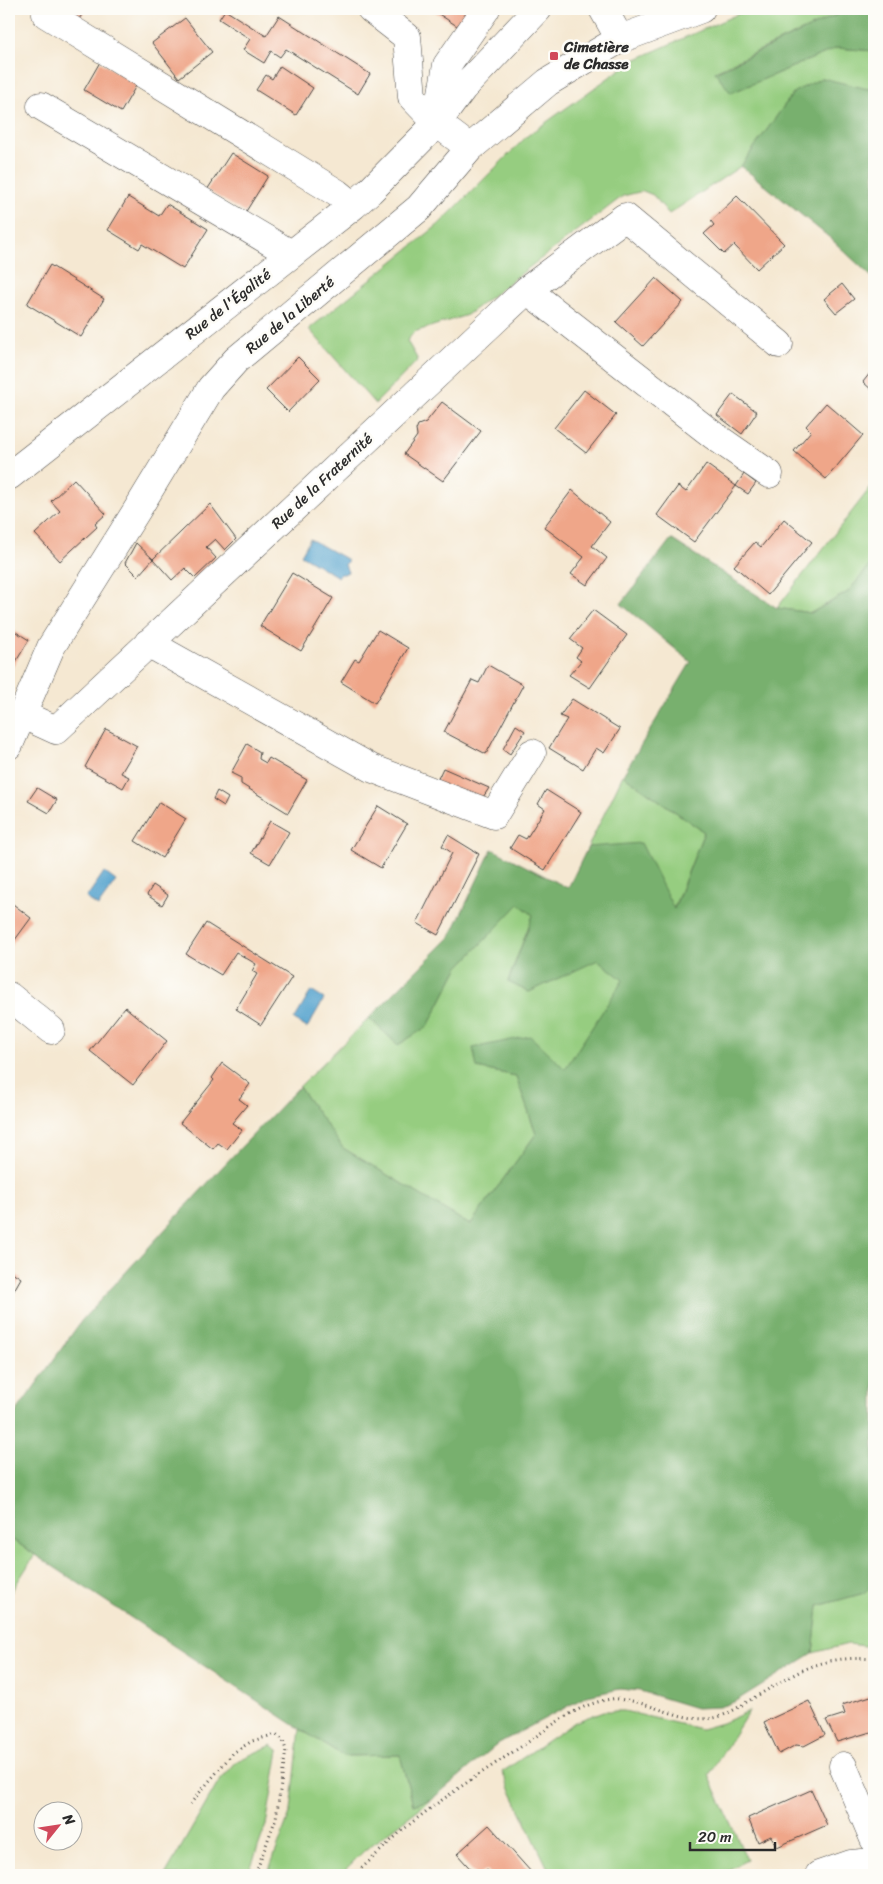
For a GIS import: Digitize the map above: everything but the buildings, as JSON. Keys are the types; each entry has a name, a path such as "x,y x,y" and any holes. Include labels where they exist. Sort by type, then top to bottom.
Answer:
{"street":[{"path":"371,9 407,37 412,97 437,123 470,148"},
{"path":"437,123 447,66 486,9"},
{"name":"Rue de l'Égalité","path":"9,476 370,191 437,123 462,88 538,9"},
{"path":"602,9 620,39"},
{"name":"Rue de la Liberté","path":"9,745 51,647 211,388 236,360 419,208 470,148 548,82 620,39 701,9"},
{"path":"46,14 337,194 353,206"},
{"path":"41,106 291,254"},
{"name":"Rue de la Fraternité","path":"21,714 56,730 527,290 626,218 780,344"},
{"path":"527,290 713,436 769,474"},
{"path":"148,643 371,768 494,815 532,754"},
{"path":"9,996 51,1030"},
{"path":"843,1766 874,1839"},
{"path":"819,1875 851,1864 874,1862"}],"path":[{"path":"354,1875 418,1817 570,1714 593,1703 614,1698 644,1703 692,1719 706,1720 720,1717 734,1710 802,1669 822,1662 854,1657 874,1659"},
{"path":"190,1804 233,1753 252,1741 276,1734 283,1740 286,1750 276,1818 255,1875"}],"green space":[{"path":"756,9 849,9 715,71 731,93 837,48 874,51 874,88 794,92 741,166 669,214 653,195 643,191 623,196 467,315 414,332 407,341 418,360 375,404 309,329 438,225 527,136 632,61 740,13"},
{"path":"849,9 874,9 874,51 837,48 731,93 715,72"},
{"path":"822,78 868,89 874,88 874,279 830,238 741,166 794,92"},
{"path":"874,483 874,560 848,592 811,613 777,608"},
{"path":"671,539 777,608 811,613 848,592 874,560 874,1583 864,1593 818,1606 813,1653 734,1702 719,1707 696,1708 640,1691 620,1689 587,1696 499,1743 432,1799 413,1805 400,1755 344,1756 13,1540 9,1546 9,1422 82,1320 225,1164 299,1087 343,1148 470,1225 536,1134 516,1076 477,1068 473,1048 530,1036 565,1069 623,980 598,960 529,992 508,982 533,915 519,904 458,968 428,1026 398,1045 369,1018 450,937 492,849 568,888 588,847 641,843 674,909 704,832 623,775 691,662 621,604"},
{"path":"623,775 704,832 673,910 588,847"},
{"path":"519,903 533,915 508,981 529,992 598,959 624,980 565,1069 477,1068 516,1076 536,1134 470,1225 343,1148 299,1087 369,1018 398,1045 428,1026 458,968"},
{"path":"13,1540 35,1555 9,1595 9,1546"},
{"path":"874,1583 874,1647 848,1644 813,1653 818,1606 864,1593"},
{"path":"604,1711 624,1711 701,1729 722,1723 749,1711 709,1775 747,1860 718,1875 551,1875 502,1772 575,1722"},
{"path":"300,1729 344,1756 400,1755 413,1805 432,1799 365,1850 340,1875 267,1875 291,1811"},
{"path":"272,1745 279,1751 266,1825 248,1875 165,1875 218,1783 237,1761"}],"water":[{"path":"310,539 348,560 345,565 348,572 340,574 338,577 301,555"},
{"path":"104,872 116,881 98,906 86,898"},
{"path":"311,991 324,999 307,1028 294,1020"}],"place":[{"name":"Cimetière de Chasse","path":"554,56"}]}
